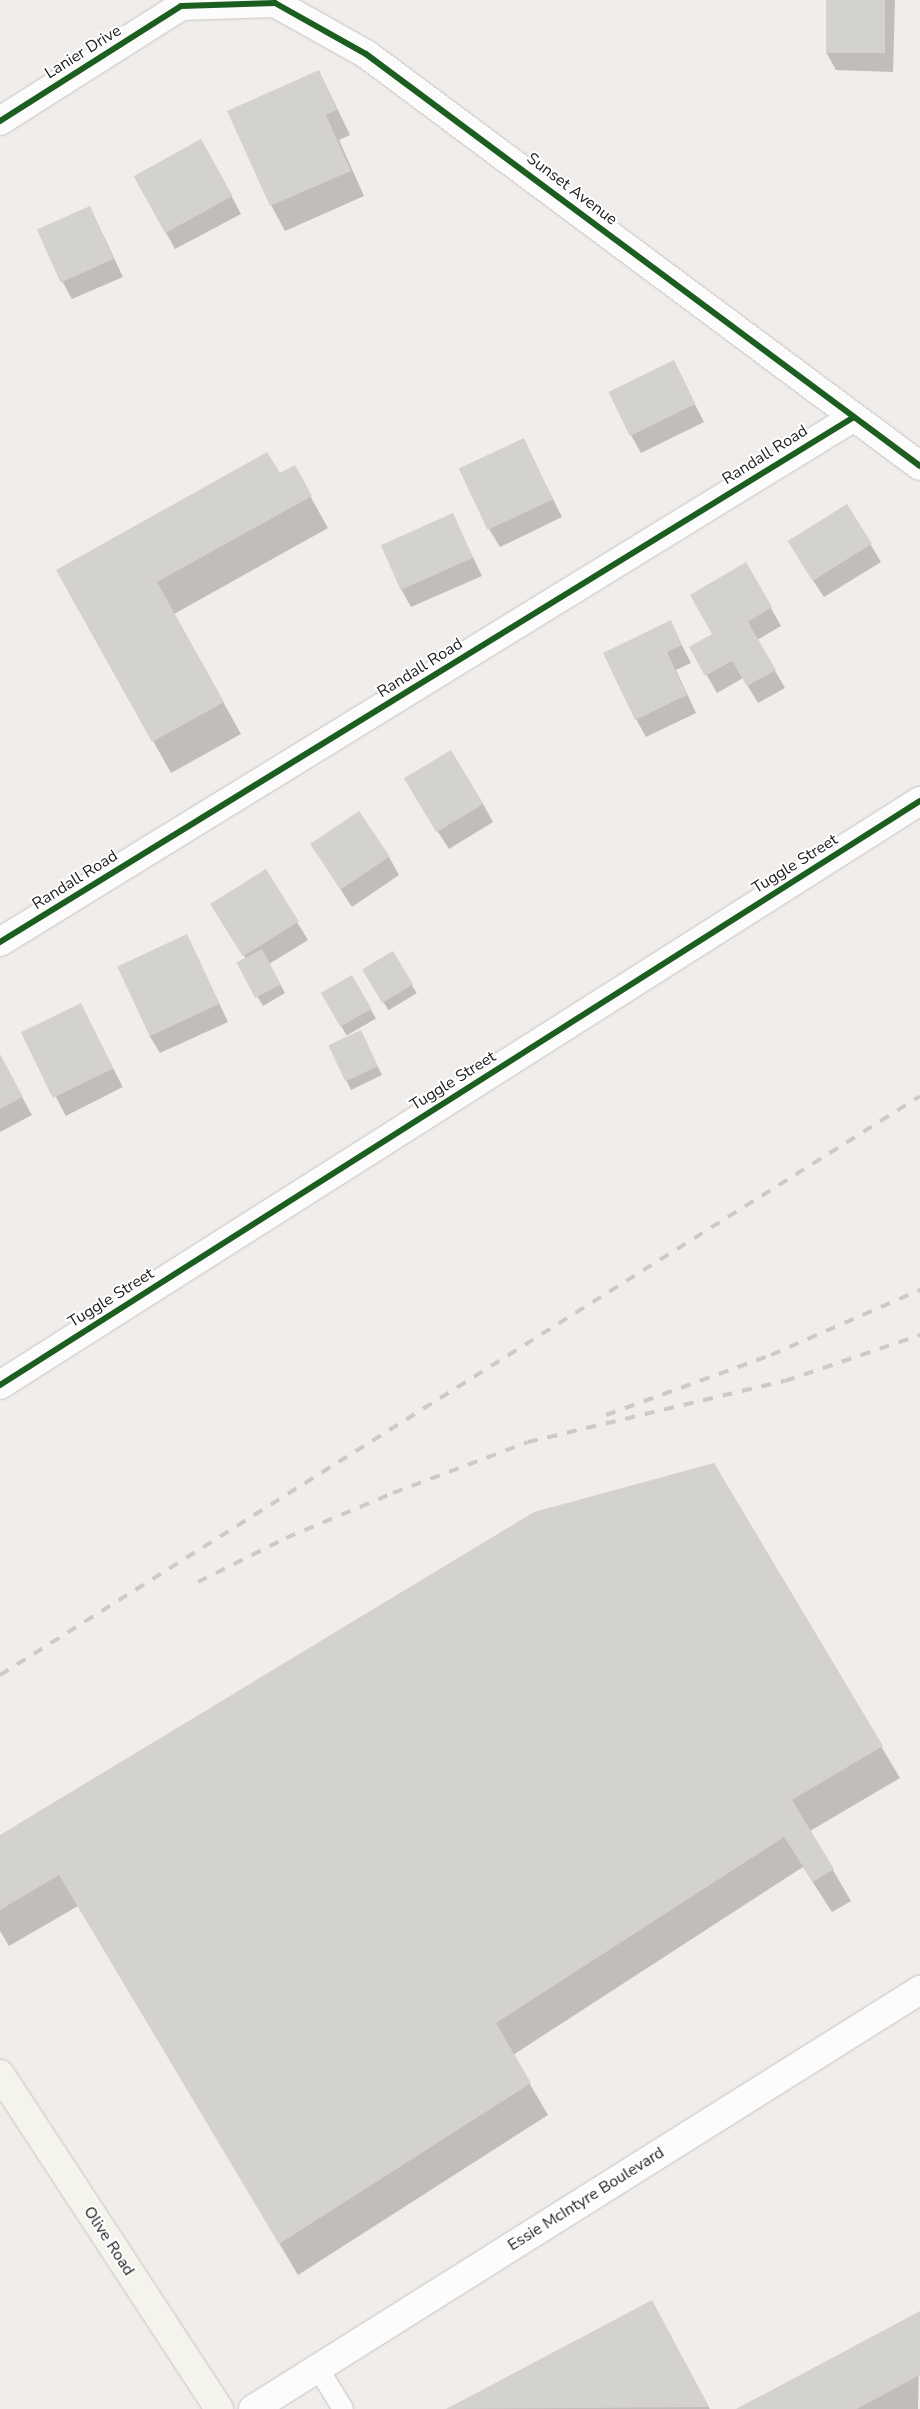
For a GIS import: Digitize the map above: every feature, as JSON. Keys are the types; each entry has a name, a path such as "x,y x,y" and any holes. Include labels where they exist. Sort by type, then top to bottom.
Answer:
{"street":[{"name":"Sunset Avenue","path":"181,6 275,3 366,54 920,466"},
{"name":"Lanier Drive","path":"0,121 181,6"},
{"name":"Randall Road","path":"0,942 854,416"},
{"name":"Tuggle Street","path":"0,1385 920,801"},
{"name":"Essie McIntyre Boulevard","path":"253,2409 920,1990"},
{"name":"Olive Road","path":"0,2074 219,2409"}],"lane":[{"path":"318,2368 343,2409"}],"building":[{"path":"826,0 885,0 885,53 826,53"},
{"path":"319,70 337,110 326,115 351,171 270,206 227,111"},
{"path":"201,139 233,196 165,233 134,176"},
{"path":"90,206 114,259 61,283 37,230"},
{"path":"674,360 695,404 630,436 608,392"},
{"path":"524,438 553,500 487,530 459,468"},
{"path":"267,452 280,473 295,465 312,496 157,582 224,702 152,742 56,570"},
{"path":"847,504 872,544 813,581 788,541"},
{"path":"453,513 473,558 401,590 381,545"},
{"path":"746,562 772,607 748,622 776,670 747,686 732,661 705,676 689,647 712,634 690,595"},
{"path":"671,620 682,645 667,652 687,695 635,720 603,653"},
{"path":"451,750 483,804 436,832 404,778"},
{"path":"359,811 390,857 341,890 310,844"},
{"path":"266,869 299,922 243,957 210,904"},
{"path":"187,934 220,1004 150,1036 117,967"},
{"path":"262,949 281,984 255,998 236,963"},
{"path":"393,951 413,984 382,1003 362,970"},
{"path":"352,975 372,1009 340,1027 321,993"},
{"path":"81,1003 113,1069 53,1098 21,1032"},
{"path":"361,1030 378,1066 345,1081 328,1045"},
{"path":"0,1054 23,1097 0,1109"},
{"path":"714,1463 883,1746 792,1800 834,1869 813,1882 784,1837 496,2023 531,2083 279,2244 59,1875 0,1910 0,1835 534,1512"},
{"path":"652,2300 709,2407 446,2409"},
{"path":"920,2311 920,2375 857,2409 736,2409"}],"railway":[{"path":"0,1675 920,1096"},
{"path":"606,1415 771,1355 920,1290"},
{"path":"198,1582 286,1538 393,1493 528,1442 785,1381 920,1335"}],"cycle path":[{"path":"0,121 181,6 275,3 366,54 920,466"},
{"path":"0,942 854,417"},
{"path":"0,1385 920,801"}]}
